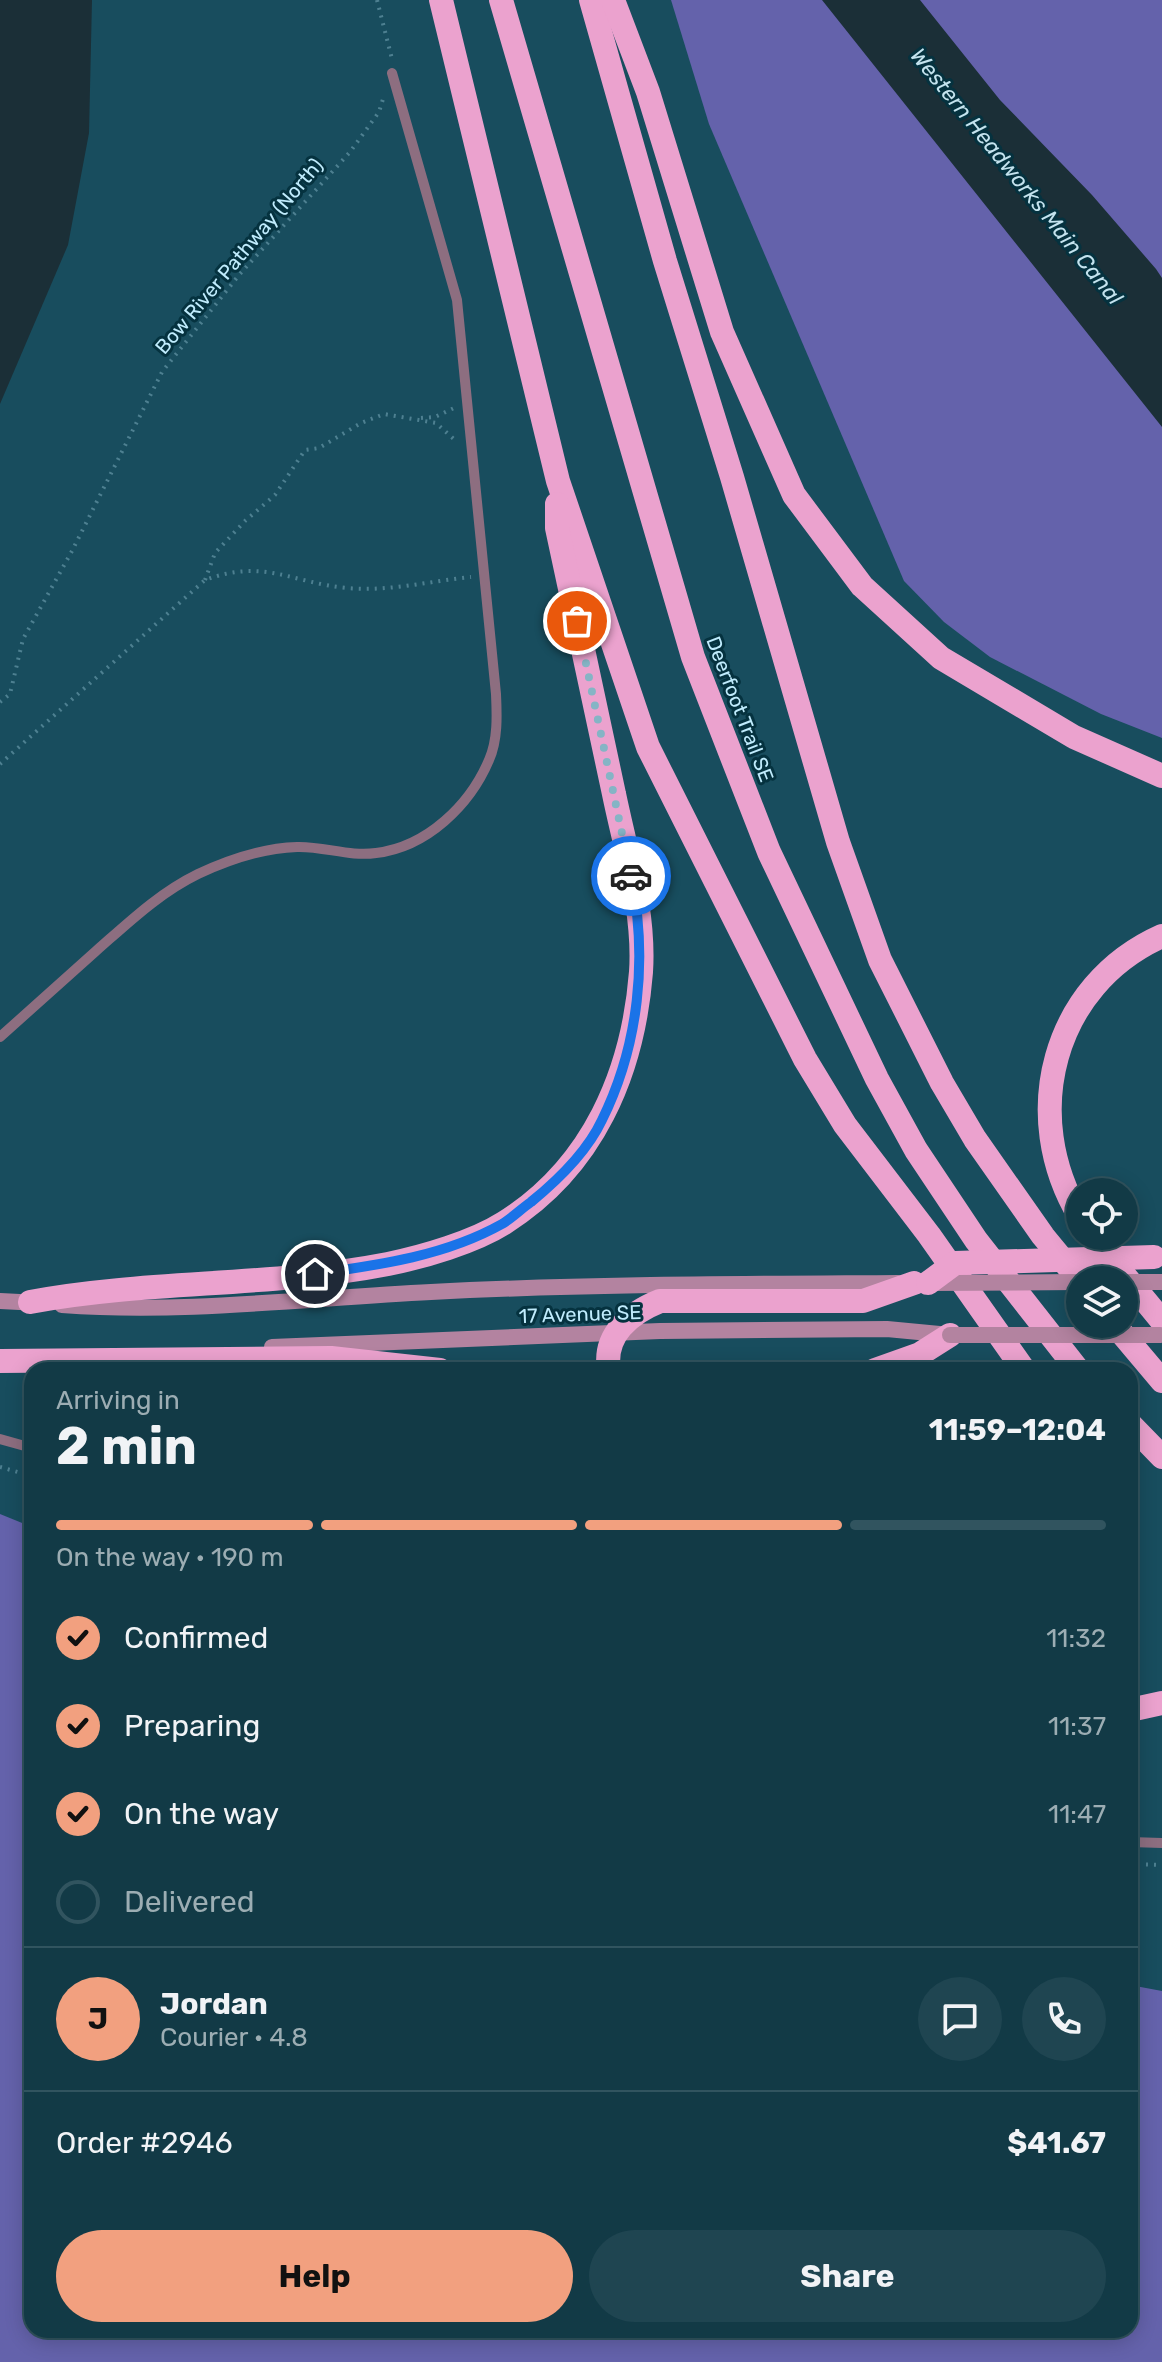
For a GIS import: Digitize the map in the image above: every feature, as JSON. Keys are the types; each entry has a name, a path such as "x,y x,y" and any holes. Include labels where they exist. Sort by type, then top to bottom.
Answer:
{"highway":[{"path":"441,0 558,481 648,747 805,1059 845,1125 929,1235 1018,1362"},
{"name":"Deerfoot Trail SE","path":"501,0 693,657 769,852 877,1079 916,1150 976,1240 1072,1362"},
{"path":"591,0 665,261 732,477 838,842 880,960 942,1083 975,1139 1067,1266"},
{"path":"613,0 648,92 722,332 794,495 862,586 941,658 1074,737 1162,776"},
{"path":"30,1302 84,1292 290,1277 389,1264 459,1243 504,1223 547,1189 578,1156 602,1121 630,1048 641,970 637,901 557,528 558,481"},
{"path":"1066,1185 1058,1166 1050,1126 1056,1053 1071,1019 1092,988 1118,963 1162,936"},
{"path":"1102,1250 1161,1331"},
{"path":"608,1362 615,1333 642,1309 660,1301 863,1301 921,1283 955,1263 1158,1256"},
{"path":"898,1362 920,1354 950,1335"},
{"path":"1126,1338 1162,1381"},
{"path":"0,1360 331,1358 367,1362"},
{"path":"1138,1432 1162,1457"},
{"path":"1138,1708 1162,1703"}],"main road":[{"name":"17 Avenue SE","path":"0,1301 119,1309 590,1285 1066,1282"},
{"path":"1138,1282 1162,1282"},
{"name":"17 Avenue SE","path":"0,1360 615,1333 887,1329 950,1335 1161,1331"}],"lane":[{"path":"0,1037 148,905 194,876 228,861 298,847 376,853 403,846 426,836 453,815 489,759 497,723 457,300 392,73"},
{"path":"0,1439 24,1446"},
{"path":"1138,1842 1162,1843"}],"path":[{"name":"Bow River Pathway (North)","path":"0,702 10,694 23,639 72,551 162,372 239,275 350,152 379,112 392,73 392,52 377,0"},
{"path":"415,419 448,413 467,391"},
{"path":"205,580 215,553 275,495 305,450 319,448 361,423 384,414 436,423 474,457"},
{"path":"0,764 205,580 225,573 260,570 346,588 384,588 485,576"},
{"path":"0,1467 24,1474"},
{"path":"1138,1864 1162,1865"}],"shaded area":[{"path":"671,0 1162,0 1162,738 1101,714 990,657 944,622 904,581 709,124"},
{"path":"0,1514 24,1524 24,2338 1138,2338 1138,1986 1162,1991 1162,2362 0,2362"}],"water":[{"path":"0,0 92,0 89,133 68,245 0,404"},
{"name":"Western Headworks Main Canal","path":"822,0 920,0 1000,100 1092,195 1156,269 1162,278 1162,427"}],"way so far":[{"path":"577,621 631,876"}],"route":[{"path":"315,1274 389,1264 459,1243 504,1223 547,1189 578,1156 602,1121 630,1048 641,970 637,901 631,876"}]}
